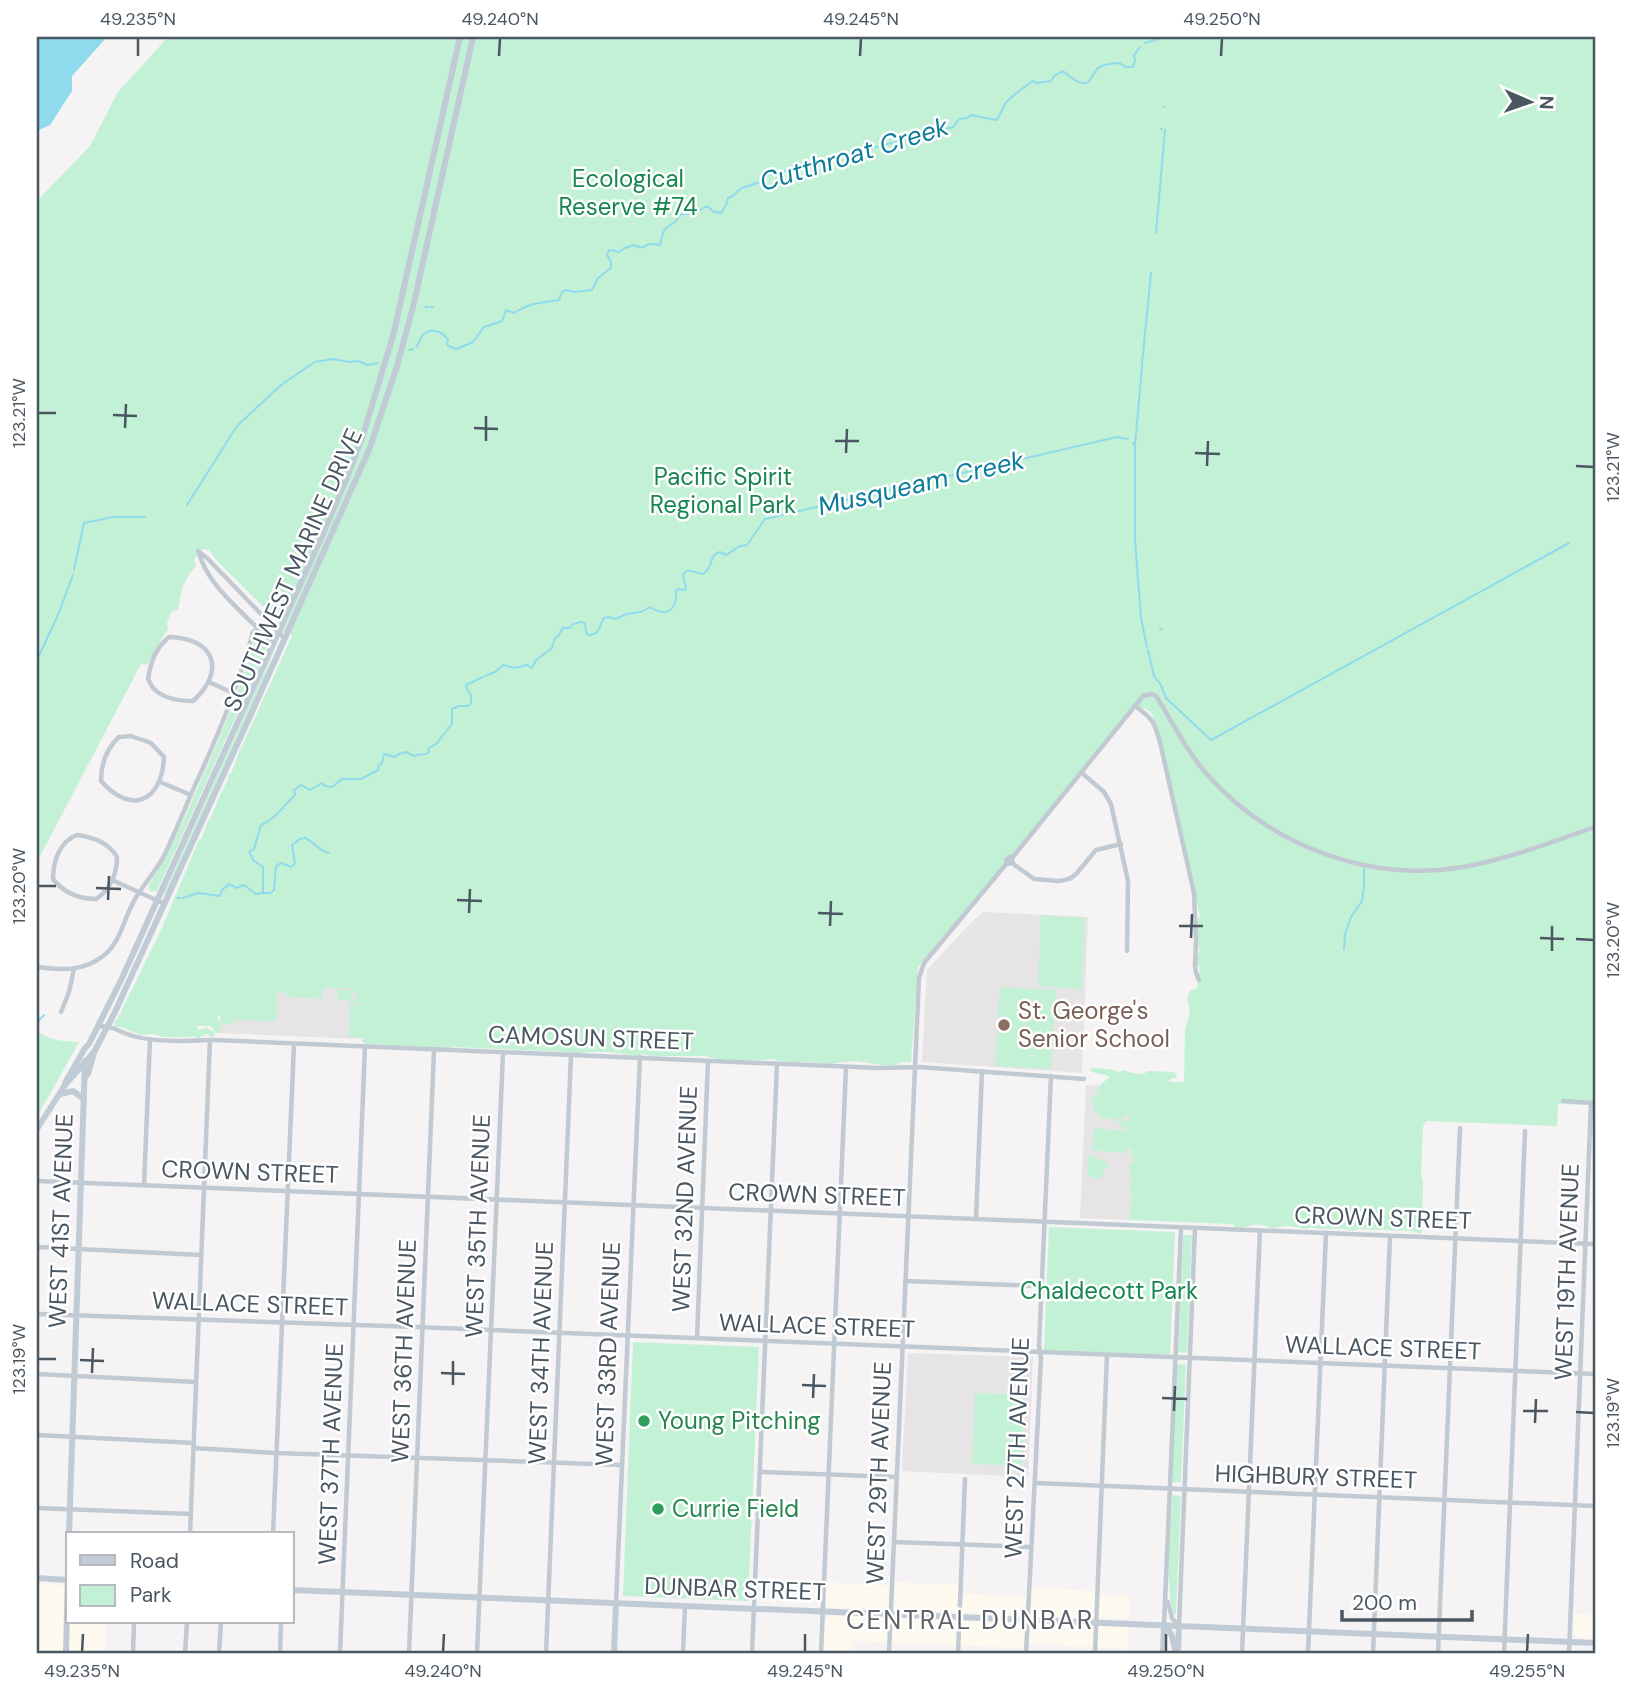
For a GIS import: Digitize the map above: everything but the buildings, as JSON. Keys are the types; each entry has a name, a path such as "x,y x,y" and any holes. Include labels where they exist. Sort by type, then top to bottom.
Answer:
{"main road":[{"name":"SOUTHWEST MARINE DRIVE","path":"65,1085 98,1027 157,901 344,486 371,411 401,303 460,37"},
{"name":"SOUTHWEST MARINE DRIVE","path":"37,1129 65,1085 94,1052 108,1026 369,450 413,307 473,37"},
{"name":"WEST 41ST AVENUE","path":"69,1532 84,1074 88,1046"},
{"name":"WEST 41ST AVENUE","path":"85,1077 94,1052"},
{"path":"58,1095 73,1091 85,1099"},
{"path":"37,1578 66,1580"},
{"name":"DUNBAR STREET","path":"294,1590 1595,1643"},
{"name":"WEST 33RD AVENUE","path":"614,1653 616,1603"},
{"path":"65,1653 66,1624"},
{"path":"1164,1625 1172,1632 1177,1653"},
{"path":"1163,1653 1164,1625"},
{"path":"1177,1653 1178,1626"}],"street":[{"path":"273,644 209,577 198,551 208,558 285,639"},
{"path":"37,967 74,969 93,964 109,951 140,892 163,857 225,720 253,632 267,621"},
{"path":"169,637 182,637 200,645 213,661 209,682 193,701 179,701 169,697 154,689 148,679 154,653 169,637"},
{"path":"209,682 234,694"},
{"path":"1199,980 1195,966 1194,892 1155,724 1135,706 1143,696 1156,696 1190,754 1222,790 1249,813 1311,849 1338,859 1394,870 1450,869 1483,863 1595,827"},
{"name":"WEST 29TH AVENUE","path":"889,1653 914,1068 921,970 1135,706"},
{"path":"131,736 151,743 164,757 160,782 154,792 146,798 136,800 126,799 110,791 101,780 101,767 111,744 119,737 131,736"},
{"path":"1082,773 1109,798 1121,844 1128,881 1127,951"},
{"path":"160,782 191,795"},
{"path":"88,836 108,846 117,857 112,880 104,893 96,899 74,895 65,891 53,879 55,862 70,838 88,836"},
{"path":"1010,862 1034,879 1065,880 1077,873 1096,850 1121,844"},
{"path":"112,880 165,904"},
{"path":"61,1013 74,969"},
{"name":"CAMOSUN STREET","path":"98,1027 108,1026 135,1037 150,1039 914,1068 1084,1079"},
{"path":"144,1185 150,1039"},
{"path":"191,1532 210,1041"},
{"path":"273,1532 294,1044"},
{"name":"WEST 37TH AVENUE","path":"340,1653 365,1047"},
{"name":"WEST 36TH AVENUE","path":"409,1653 434,1050"},
{"name":"WEST 35TH AVENUE","path":"477,1653 503,1053"},
{"name":"WEST 34TH AVENUE","path":"546,1653 571,1055"},
{"name":"WEST 33RD AVENUE","path":"616,1603 640,1057"},
{"name":"WEST 32ND AVENUE","path":"697,1338 708,1060"},
{"path":"752,1653 777,1064"},
{"path":"821,1653 846,1066"},
{"path":"976,1219 982,1072"},
{"name":"WEST 27TH AVENUE","path":"1026,1653 1041,1358 1041,1286 1051,1076"},
{"path":"1563,1101 1593,1103"},
{"name":"WEST 19TH AVENUE","path":"1569,1653 1593,1103"},
{"path":"1438,1653 1460,1128"},
{"path":"1504,1653 1525,1131"},
{"name":"CROWN STREET","path":"37,1181 1595,1244"},
{"path":"1164,1625 1181,1227"},
{"path":"1178,1626 1195,1228"},
{"path":"1242,1653 1260,1230"},
{"path":"1308,1653 1326,1233"},
{"path":"1373,1653 1390,1236"},
{"path":"37,1247 201,1255"},
{"path":"905,1281 1041,1286"},
{"name":"WALLACE STREET","path":"37,1314 282,1321 1595,1374"},
{"path":"1095,1653 1107,1355"},
{"path":"37,1374 197,1382"},
{"path":"37,1435 276,1453 622,1465"},
{"path":"760,1472 897,1477"},
{"path":"958,1653 965,1479"},
{"name":"HIGHBURY STREET","path":"1035,1483 1595,1506"},
{"path":"37,1508 191,1514"},
{"path":"894,1542 1030,1547"},
{"path":"1166,1587 1168,1604 1178,1626"},
{"path":"683,1653 685,1606"},
{"path":"133,1653 134,1624"},
{"path":"186,1653 187,1624"},
{"path":"219,1653 220,1624"},
{"path":"280,1653 281,1624"}],"shaded area":[{"name":"St. George's Senior School","path":"983,912 1088,917 1082,1073 922,1062 927,970"},
{"path":"222,964 361,969 359,1039 220,1033"},
{"path":"1086,1085 1136,1088 1130,1220 1080,1218"},
{"path":"908,1353 1033,1357 1028,1477 902,1471"},
{"path":"826,1582 894,1586 895,1582 958,1585 958,1593 1031,1597 1031,1588 1096,1591 1096,1594 1130,1596 1129,1616 1128,1619 829,1607 825,1602"},
{"path":"37,1584 66,1586 66,1624 106,1624 105,1653 37,1653"},
{"path":"1574,1615 1595,1615 1595,1638 1574,1635"},
{"path":"828,1616 1128,1627 1128,1649 853,1641 852,1653 823,1653 824,1620"}],"green space":[{"name":"Pacific Spirit Regional Park","path":"168,37 1595,37 1595,1105 1558,1104 1557,1126 1426,1121 1423,1127 1420,1234 1412,1231 1353,1231 1290,1226 1274,1229 1263,1225 1241,1228 1232,1224 1130,1220 1130,1179 1133,1176 1129,1166 1133,1162 1132,1150 1128,1145 1127,1153 1092,1150 1094,1128 1127,1131 1127,1127 1123,1129 1120,1123 1129,1121 1130,1114 1116,1123 1115,1116 1110,1119 1102,1118 1093,1110 1095,1104 1091,1102 1091,1098 1110,1077 1090,1068 1118,1073 1123,1070 1144,1074 1147,1071 1174,1072 1176,1078 1168,1082 1184,1082 1185,1030 1190,1012 1187,998 1190,991 1197,988 1200,967 1195,963 1200,949 1196,932 1200,916 1152,713 1144,708 1134,708 918,967 911,1062 900,1062 897,1065 854,1061 827,1064 789,1063 771,1059 720,1060 705,1056 638,1056 608,1052 577,1054 366,1044 361,1041 366,1037 349,1037 350,1004 359,1002 338,1000 338,989 352,990 351,1001 357,998 352,988 323,988 322,999 287,997 287,993 277,992 276,1021 234,1020 233,1024 222,1024 220,1015 217,1016 222,1025 219,1033 211,1026 196,1026 199,1030 206,1028 214,1031 213,1037 206,1034 199,1038 141,1035 115,1027 114,1021 117,1020 162,928 292,636 287,630 282,633 284,627 209,550 203,549 193,561 196,566 182,588 178,610 171,612 168,629 147,665 141,664 37,862 37,201 90,146 118,92"},
{"path":"259,634 266,638 268,646 157,891 151,892 148,888 150,883 176,836 206,769 237,694 255,637"},
{"path":"277,643 259,690 168,891 163,896"},
{"path":"1041,915 1085,918 1082,989 1038,986"},
{"path":"1000,987 1056,990 1051,1069 995,1066"},
{"path":"37,1031 52,1039 79,1042 37,1117"},
{"path":"1088,1155 1109,1163 1100,1180 1087,1175"},
{"name":"Chaldecott Park","path":"1049,1227 1175,1232 1170,1355 1044,1350"},
{"path":"1183,1235 1192,1235 1187,1353 1178,1352"},
{"path":"633,1342 759,1347 748,1601 623,1596"},
{"path":"1177,1364 1186,1365 1181,1482 1172,1482"},
{"path":"975,1393 1024,1395 1022,1466 972,1464"},
{"path":"1172,1495 1181,1496 1174,1616 1169,1587"}],"water":[{"path":"37,37 107,37 72,76 72,91 50,125 37,133"}],"waterway":[{"name":"Cutthroat Creek","path":"1145,43 1165,37"},
{"name":"Cutthroat Creek","path":"416,347 425,333 436,331 448,340 448,346 457,349 473,342 484,327 502,321 506,310 514,313 533,304 559,300 565,290 592,290 598,278 611,268 607,255 609,250 619,252 634,245 660,245 665,229 681,214 695,213 707,206 714,212 721,213 728,198 738,190 760,182 761,177 953,127 959,119 971,115 996,120 1005,104 1033,81 1051,81 1063,71 1078,82 1085,83 1103,65 1120,63 1125,67 1133,67 1134,55 1140,47"},
{"path":"1156,233 1165,130"},
{"path":"1142,364 1151,273"},
{"name":"Cutthroat Creek","path":"409,350 413,349"},
{"name":"Cutthroat Creek","path":"187,505 237,426 281,385 315,362 333,359 358,361 368,365 378,363"},
{"path":"1135,445 1142,366"},
{"name":"Musqueam Creek","path":"485,676 503,665 515,668 527,665 532,668 536,660 552,648 555,638 563,628 570,628 573,624 585,623 586,632 592,635 597,632 604,618 616,619 650,607 661,612 670,610 675,603 676,591 686,589 683,575 685,572 703,574 715,554 720,552 726,555 740,546 747,545 765,519 1117,437 1128,439"},
{"name":"Musqueam Creek","path":"1133,443 1135,540 1141,618 1147,647"},
{"name":"Cutthroat Creek","path":"74,570 84,523 113,517 145,517"},
{"name":"Musqueam Creek","path":"1148,650 1154,676 1166,698 1211,740 1569,543"},
{"name":"Cutthroat Creek","path":"37,660 73,575"},
{"name":"Musqueam Creek","path":"183,898 198,893 220,896 229,884 237,888 244,885 256,894 263,893 263,867 254,861 249,852 254,849 261,825 280,812 295,795 294,790 301,785 310,790 322,783 332,787 342,779 361,779 378,770 384,754 395,757 406,752 414,756 428,753 429,748 436,744 452,724 452,709 471,703 471,695 466,685 483,677"},
{"path":"264,893 274,890 276,866 281,863 291,867 295,864 292,845 300,839 305,838 329,853"},
{"path":"1344,949 1345,934 1351,917 1362,901 1364,869"},
{"name":"Musqueam Creek","path":"37,1032 39,1020 44,1015"}],"place":[{"name":"St. George's Senior School","path":"1004,1025"},
{"name":"Young Pitching","path":"644,1421"},
{"name":"Currie Field","path":"658,1509"}],"district":[{"name":"CENTRAL DUNBAR","path":"970,1620"}],"park label":[{"name":"Ecological Reserve #74","path":"628,193"}]}
